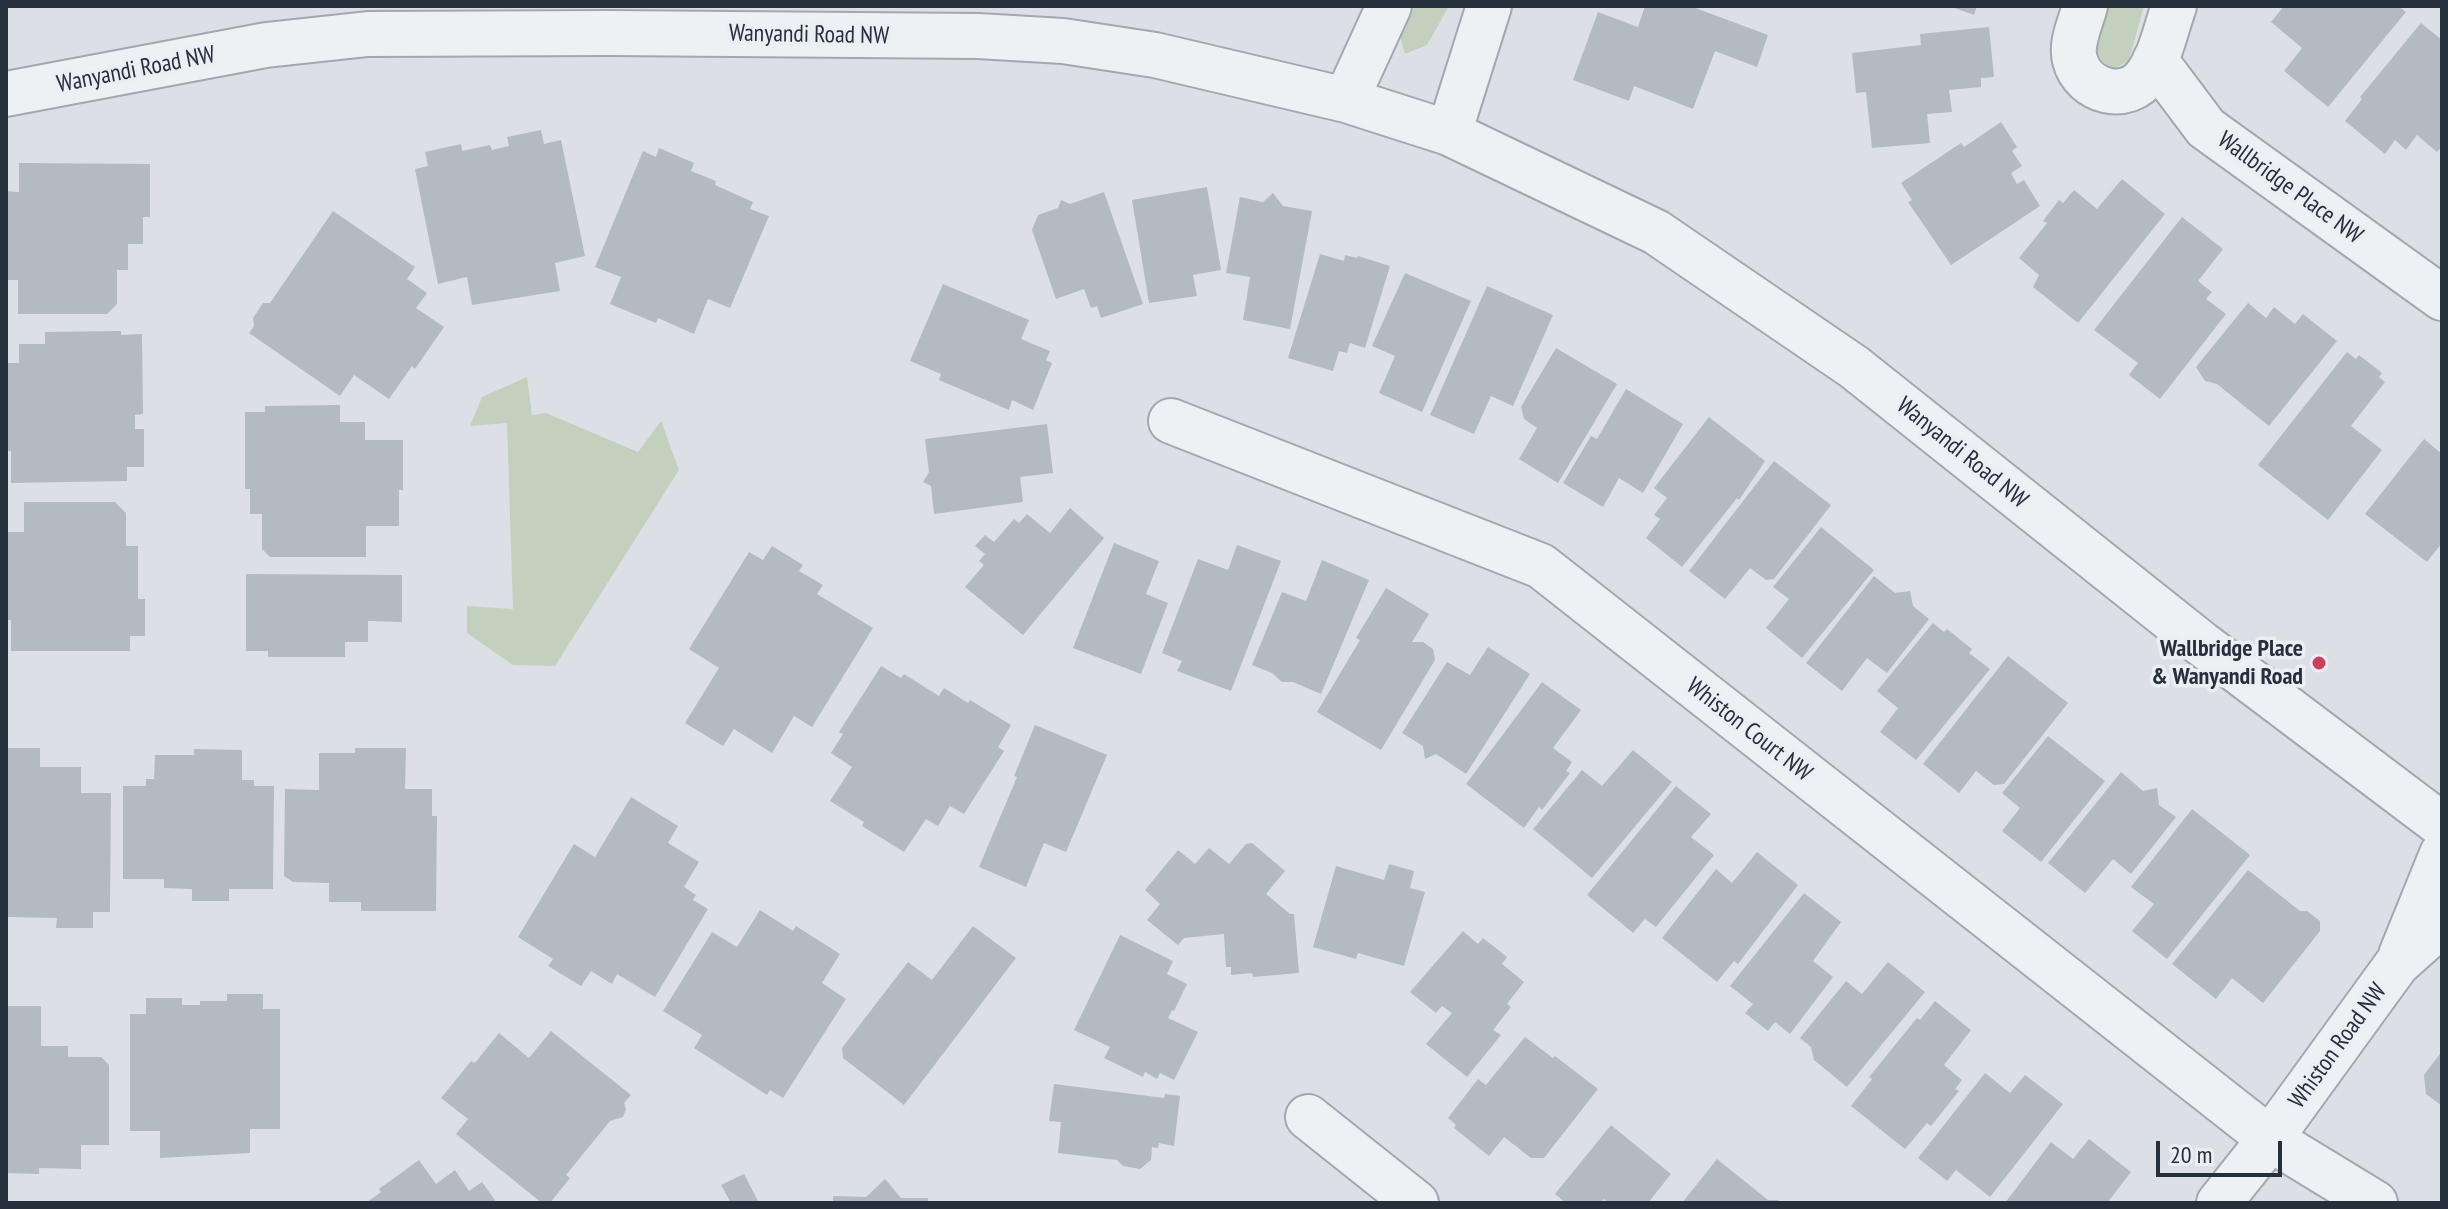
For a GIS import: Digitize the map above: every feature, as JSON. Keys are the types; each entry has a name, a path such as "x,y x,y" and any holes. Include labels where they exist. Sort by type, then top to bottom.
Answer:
{"street":[{"path":"1346,100 1389,6"},
{"path":"1449,133 1489,6"},
{"path":"2085,6 2073,48 2077,68 2090,84 2110,91 2130,88 2147,76 2174,6"},
{"name":"Wanyandi Road NW","path":"6,94 266,45 368,34 609,33 987,21 1063,41 1155,55 1346,100 1449,133 1656,232 1854,367 2202,644 2442,825"},
{"name":"Wanyandi Road NW","path":"6,63 163,45 266,45"},
{"name":"Wallbridge Place NW","path":"2155,60 2206,128 2442,298"},
{"name":"Whiston Court NW","path":"1171,421 1541,566 2270,1139 2375,1203"},
{"name":"Whiston Road NW","path":"2397,964 2442,854"},
{"name":"Whiston Road NW","path":"2219,1203 2270,1139 2397,964 2442,924"},
{"path":"1308,1117 1416,1203"}],"green space":[{"path":"1415,6 1449,6 1427,45 1405,54 1400,36"},
{"path":"2108,6 2144,6 2129,60 2106,74 2096,47"},
{"path":"527,377 532,415 546,413 638,452 661,421 679,470 555,666 513,665 467,633 467,606 513,609 507,423 470,426 482,397"}],"building":[{"path":"1645,6 1690,6 1768,35 1757,67 1715,51 1693,109 1634,86 1629,101 1573,80 1598,12 1638,27"},
{"path":"1949,6 1977,6 1974,15"},
{"path":"2284,6 2398,6 2406,12 2328,107 2284,71 2302,48 2271,22"},
{"path":"2421,23 2442,40 2442,146 2437,152 2417,135 2406,150 2395,140 2385,154 2345,121 2362,99 2360,97"},
{"path":"1989,27 1994,77 1981,78 1981,87 1949,90 1952,112 1927,114 1930,143 1872,148 1866,92 1856,93 1852,53 1921,45 1920,34"},
{"path":"2001,122 2017,147 2012,151 2022,166 2011,173 2017,184 2024,180 2040,206 1951,265 1908,202 1912,200 1901,183 1961,143 1964,147"},
{"path":"541,130 544,144 561,140 585,256 555,263 560,291 472,305 467,277 438,284 415,169 428,166 425,152 461,144 462,151 490,145 492,150 509,146 507,137"},
{"path":"659,148 694,163 691,171 753,202 750,209 769,216 730,308 708,299 694,334 658,318 656,323 610,304 621,277 595,267 643,151 656,157"},
{"path":"19,163 150,164 150,217 143,217 143,244 128,244 128,270 117,270 117,304 107,314 18,314 18,280 6,280 6,191 19,192"},
{"path":"2122,179 2165,214 2078,323 2033,287 2039,275 2019,258 2047,223 2043,221 2059,200 2063,203 2074,190 2097,209"},
{"path":"1207,187 1221,270 1193,275 1197,296 1149,303 1132,200"},
{"path":"1104,192 1143,304 1101,318 1097,306 1091,308 1084,289 1056,299 1032,230 1038,215 1058,208 1061,200 1070,204"},
{"path":"1273,193 1283,206 1312,211 1290,329 1243,320 1250,277 1226,273 1240,197 1263,202"},
{"path":"333,211 415,267 407,279 427,293 416,308 444,327 415,369 412,366 389,399 354,375 340,396 249,333 254,326 253,318 263,303 270,303"},
{"path":"2182,217 2223,249 2198,281 2212,292 2206,299 2226,314 2160,399 2129,375 2138,363 2094,330"},
{"path":"1320,254 1344,261 1345,255 1358,256 1390,266 1365,348 1350,343 1347,353 1339,351 1333,371 1288,358"},
{"path":"1405,273 1471,301 1422,412 1379,393 1395,356 1372,346"},
{"path":"943,284 1029,320 1021,339 1050,351 1046,360 1052,363 1033,410 1012,400 1009,410 939,380 941,374 910,361"},
{"path":"1487,286 1553,315 1513,406 1491,396 1474,434 1430,415"},
{"path":"2248,303 2266,318 2274,307 2295,324 2303,314 2337,341 2269,426 2217,384 2205,381 2196,367"},
{"path":"121,331 121,335 142,334 143,414 135,415 135,429 144,429 144,467 127,467 127,481 11,483 11,451 6,451 6,363 19,363 19,344 45,344 45,332"},
{"path":"1556,348 1617,384 1558,483 1519,459 1537,428 1524,419 1521,407"},
{"path":"2347,352 2356,359 2359,355 2382,373 2379,377 2385,382 2351,426 2382,450 2328,520 2258,465"},
{"path":"1626,389 1683,424 1643,493 1619,478 1603,507 1563,483 1591,436 1597,439"},
{"path":"340,405 340,422 365,422 365,440 403,440 399,526 366,526 366,557 270,557 262,549 262,514 250,514 250,489 245,489 245,412 265,412 265,406"},
{"path":"1709,417 1765,461 1739,500 1737,498 1682,567 1646,538 1660,519 1654,515 1667,498 1654,488"},
{"path":"1047,424 1053,473 1020,477 1023,502 934,514 931,486 923,482 929,472 925,439"},
{"path":"2424,439 2442,454 2442,543 2427,562 2365,514"},
{"path":"1774,461 1831,505 1774,579 1766,580 1750,568 1725,599 1689,571"},
{"path":"24,502 115,502 126,513 126,546 138,546 138,599 145,599 145,636 130,636 130,651 11,651 11,620 6,620 6,532 24,532"},
{"path":"1070,508 1104,538 1023,635 965,587 984,565 979,561 985,554 975,546 985,535 994,542 1014,519 1019,523 1027,514 1050,533"},
{"path":"1821,527 1874,570 1802,658 1766,628 1789,599 1773,587"},
{"path":"1114,543 1159,561 1146,594 1168,603 1141,674 1073,648"},
{"path":"1237,545 1281,561 1231,691 1177,671 1182,661 1162,653 1198,559 1228,570"},
{"path":"772,546 803,565 799,571 823,585 817,594 873,628 812,727 794,716 772,753 734,729 723,746 685,723 719,668 689,649 749,552 763,560"},
{"path":"1322,560 1369,580 1321,694 1293,682 1282,682 1272,673 1252,665 1282,592 1306,601"},
{"path":"246,574 402,575 402,622 368,621 368,642 345,642 345,657 268,657 268,651 246,651"},
{"path":"1874,576 1895,593 1910,591 1913,606 1929,619 1887,673 1867,658 1842,691 1806,663"},
{"path":"1386,588 1429,614 1412,642 1423,642 1433,649 1435,660 1381,750 1317,712 1360,640 1356,638"},
{"path":"1933,623 1944,632 1947,629 1972,649 1969,653 1990,669 1916,760 1880,732 1898,708 1877,691"},
{"path":"1488,647 1530,674 1466,774 1436,754 1425,759 1423,746 1402,733 1447,662 1470,675"},
{"path":"2008,656 2068,703 2004,784 1994,785 1976,771 1959,793 1923,764"},
{"path":"881,666 901,678 904,674 939,696 944,688 1011,725 998,747 1004,751 964,814 950,806 938,826 926,819 904,852 862,826 864,822 830,801 852,767 831,753 843,734 839,732"},
{"path":"1542,682 1581,710 1553,748 1572,762 1566,771 1570,773 1524,828 1466,784"},
{"path":"1035,725 1107,755 1066,852 1044,843 1026,887 979,867"},
{"path":"2048,736 2105,781 2041,862 2002,831 2020,808 2002,793"},
{"path":"6,748 40,748 40,767 81,767 81,793 111,793 110,912 93,912 93,928 56,928 57,918 6,917"},
{"path":"355,748 406,748 405,789 432,789 432,816 437,816 436,911 361,911 361,902 329,902 329,883 293,882 284,876 285,789 319,790 319,753 355,753"},
{"path":"194,749 242,750 242,780 254,780 254,786 274,786 273,889 229,889 229,901 192,901 192,889 164,888 164,879 123,879 123,786 146,786 146,779 154,779 155,755 194,755"},
{"path":"1633,750 1672,782 1592,878 1533,829 1582,770 1602,786"},
{"path":"2121,772 2143,791 2157,788 2159,805 2176,817 2131,874 2113,859 2085,893 2048,863"},
{"path":"1676,786 1711,814 1691,837 1714,855 1656,927 1645,919 1633,933 1587,895"},
{"path":"631,797 678,826 668,843 699,862 684,887 696,895 693,900 708,909 655,997 617,974 612,984 591,971 581,986 548,966 553,959 518,937 574,844 595,857"},
{"path":"2192,809 2250,855 2167,959 2132,931 2154,904 2131,887"},
{"path":"1252,843 1285,871 1266,894 1294,914 1299,973 1253,977 1252,973 1231,975 1231,967 1226,967 1224,934 1184,938 1178,945 1147,920 1160,904 1145,890 1178,850 1195,864 1209,848 1229,864 1246,844"},
{"path":"1757,852 1798,885 1738,964 1734,961 1717,982 1662,938 1716,869 1732,883"},
{"path":"1389,864 1414,871 1410,888 1425,892 1404,966 1358,953 1356,959 1313,947 1336,866 1384,880"},
{"path":"2248,870 2300,911 2307,911 2320,921 2320,931 2263,1003 2232,978 2216,999 2172,964"},
{"path":"1804,893 1841,922 1813,961 1833,977 1790,1034 1775,1022 1768,1031 1745,1013 1753,1004 1730,986"},
{"path":"760,910 793,931 796,926 840,954 822,983 846,999 783,1098 770,1090 767,1095 694,1048 702,1035 663,1011 712,932 737,947"},
{"path":"973,926 1016,958 904,1105 843,1058 842,1048 908,962 932,980"},
{"path":"1463,931 1478,944 1483,938 1507,957 1502,964 1524,982 1507,1004 1511,1007 1493,1030 1501,1035 1467,1077 1426,1044 1452,1013 1442,1006 1436,1013 1410,992"},
{"path":"1120,935 1173,961 1167,974 1187,984 1168,1018 1198,1032 1174,1080 1160,1073 1157,1079 1145,1072 1143,1077 1104,1058 1110,1047 1074,1030"},
{"path":"1888,962 1925,992 1847,1087 1814,1060 1811,1047 1800,1038 1846,981 1862,994"},
{"path":"227,994 263,994 263,1009 280,1009 280,1129 250,1129 250,1153 160,1158 160,1131 130,1131 130,1014 146,1014 146,998 182,998 182,1005 200,1005 200,1001 227,1001"},
{"path":"1935,1001 1971,1030 1944,1065 1962,1080 1955,1089 1959,1091 1931,1126 1927,1123 1905,1149 1851,1106 1872,1079 1869,1077 1917,1018 1920,1020"},
{"path":"6,1006 41,1006 41,1046 68,1046 68,1057 101,1057 109,1065 109,1145 81,1145 81,1169 39,1168 39,1174 6,1173"},
{"path":"551,1031 631,1095 624,1103 626,1109 623,1117 610,1121 566,1175 570,1178 550,1203 542,1203 456,1134 468,1119 441,1098 499,1033 529,1058"},
{"path":"1525,1037 1598,1089 1544,1158 1531,1158 1504,1137 1489,1156 1454,1128 1456,1125 1448,1118 1478,1079 1486,1085"},
{"path":"2442,1051 2442,1106 2426,1094 2424,1075"},
{"path":"1985,1073 2010,1093 2025,1075 2063,1104 1990,1197 1956,1170 1947,1181 1918,1158"},
{"path":"1054,1084 1164,1098 1165,1094 1180,1096 1174,1146 1159,1143 1158,1148 1152,1147 1151,1160 1140,1169 1123,1166 1117,1160 1058,1153 1061,1122 1049,1121"},
{"path":"1611,1125 1671,1174 1648,1203 1608,1203 1604,1199 1600,1203 1566,1203 1555,1194"},
{"path":"2089,1139 2131,1172 2107,1203 2005,1203 2051,1142 2073,1159"},
{"path":"1717,1159 1768,1200 1782,1203 1682,1203"},
{"path":"419,1160 436,1184 455,1170 469,1191 482,1182 497,1203 366,1203 381,1192 379,1189"},
{"path":"744,1174 758,1201 731,1203 721,1185"},
{"path":"885,1179 901,1198 928,1198 928,1203 833,1203 833,1196 866,1197"}],"place":[{"name":"Wallbridge Place & Wanyandi Road","path":"2319,663"}]}
